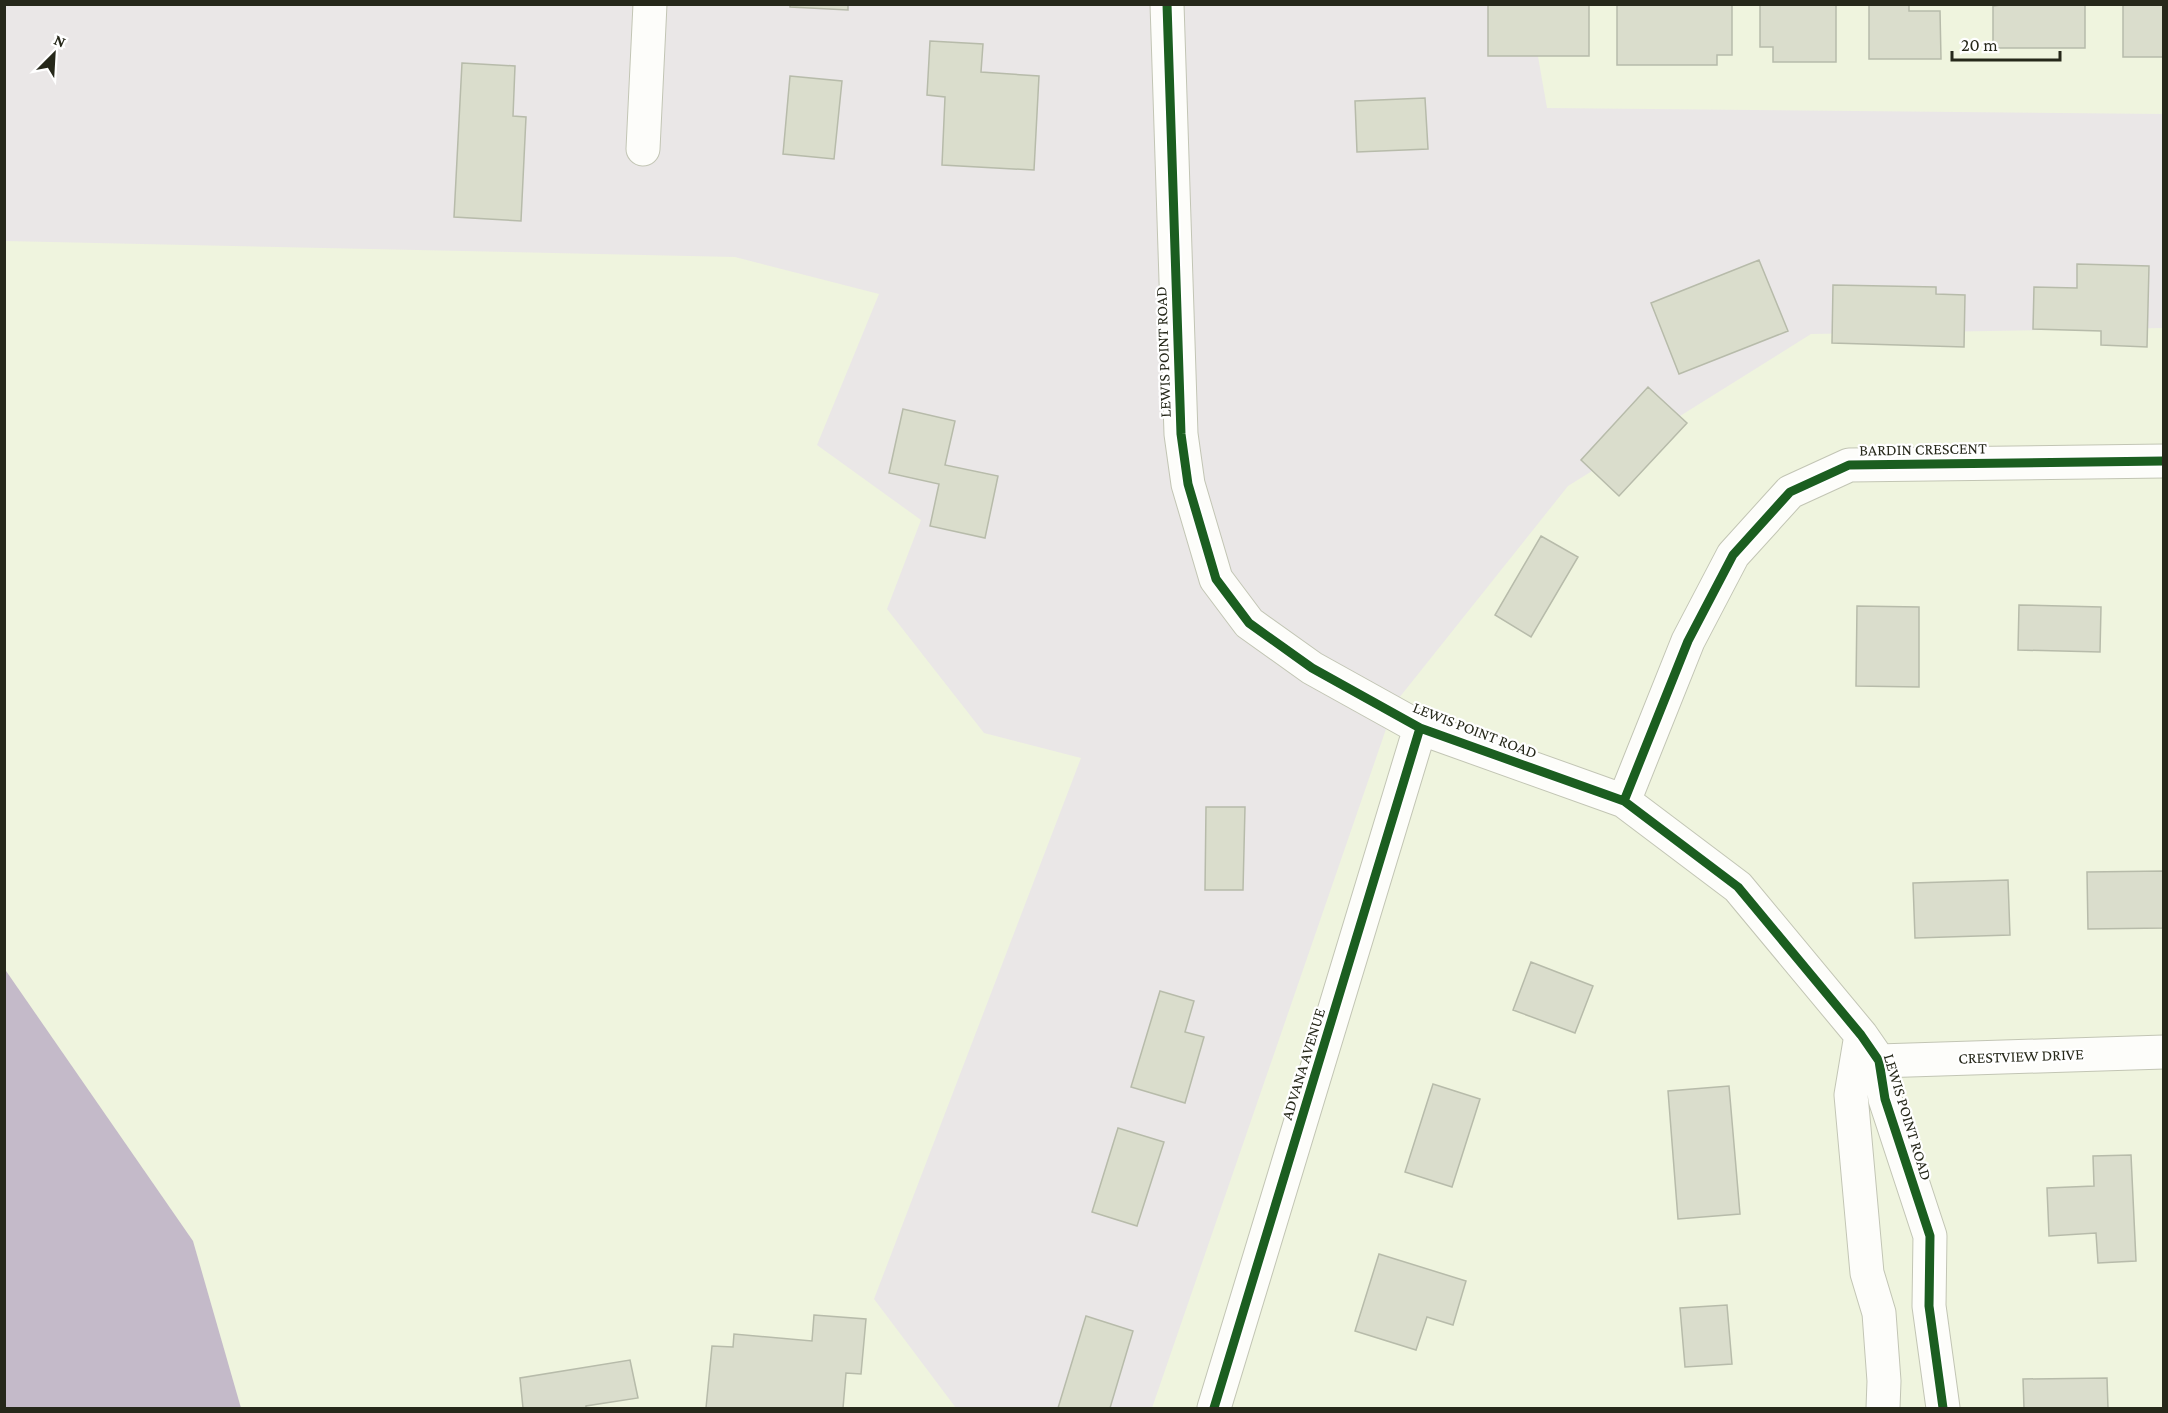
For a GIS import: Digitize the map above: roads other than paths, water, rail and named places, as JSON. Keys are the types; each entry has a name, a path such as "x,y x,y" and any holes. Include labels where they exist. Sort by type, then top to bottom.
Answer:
{"street":[{"path":"643,149 650,4"},
{"name":"LEWIS POINT ROAD","path":"1167,4 1180,434 1188,484 1216,579 1249,623 1312,668 1420,728 1624,801 1738,887 1870,1048 1930,1236 1929,1306 1943,1408"},
{"name":"BARDIN CRESCENT","path":"1624,801 1688,641 1732,555 1790,492 1849,465 2163,461"},
{"name":"ADVANA AVENUE","path":"1214,1408 1420,728"},
{"name":"LEWIS POINT ROAD","path":"1870,1048 1851,1095 1867,1273 1879,1313 1884,1381 1883,1408"},
{"name":"CRESTVIEW DRIVE","path":"1870,1048 2163,1052"}]}
